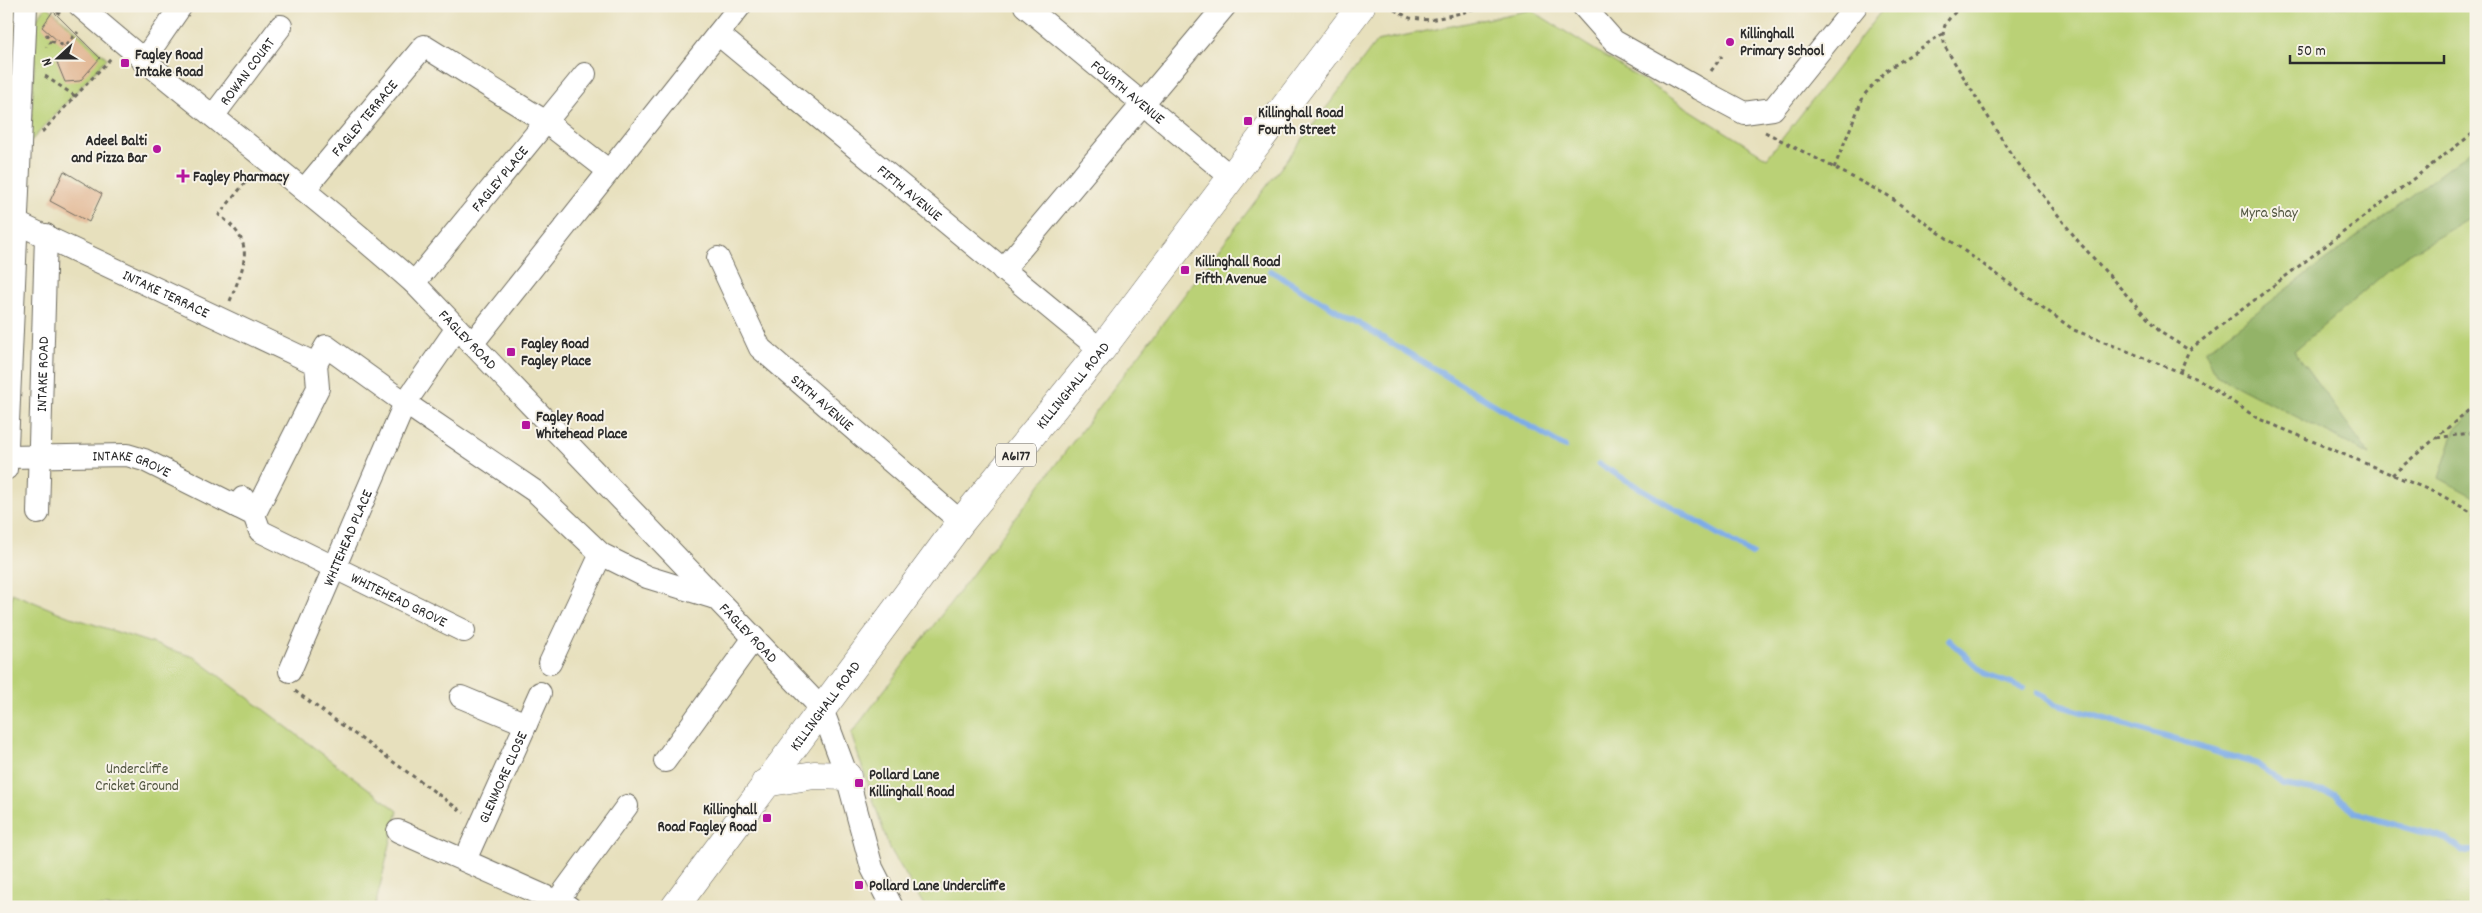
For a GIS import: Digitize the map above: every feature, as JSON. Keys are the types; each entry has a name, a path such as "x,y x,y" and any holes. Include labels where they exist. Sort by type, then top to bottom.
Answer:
{"highway":[{"name":"KILLINGHALL ROAD","path":"675,907 765,783 961,522 1100,350 1362,6"},
{"path":"765,783 814,775 847,776"}],"street":[{"name":"INTAKE ROAD","path":"6,469 26,6"},
{"name":"FAGLEY ROAD","path":"80,6 143,61 347,224 414,284 822,709"},
{"path":"143,61 181,6"},
{"name":"WHITEHEAD PLACE","path":"290,671 405,403 609,171 740,6"},
{"name":"FOURTH AVENUE","path":"1025,6 1231,177"},
{"path":"1003,270 1225,6"},
{"path":"1583,6 1614,41 1744,113 1773,109 1856,6"},
{"name":"ROWAN COURT","path":"213,116 281,26"},
{"name":"FIFTH AVENUE","path":"718,34 1100,350"},
{"name":"FAGLEY TERRACE","path":"304,190 424,46 546,122"},
{"name":"FAGLEY PLACE","path":"414,284 585,74"},
{"path":"546,122 609,171"},
{"name":"INTAKE TERRACE","path":"17,223 46,235 316,364"},
{"name":"INTAKE ROAD","path":"38,513 46,235"},
{"name":"SIXTH AVENUE","path":"718,258 760,348 961,522"},
{"path":"245,507 318,388 316,364 326,346 405,403 536,492 601,554 648,577 715,598"},
{"name":"INTAKE GROVE","path":"7,457 127,455 144,460 245,507"},
{"name":"WHITEHEAD GROVE","path":"245,507 260,531 335,566 464,631"},
{"path":"550,663 601,554"},
{"path":"665,761 754,638"},
{"name":"GLENMORE CLOSE","path":"465,860 540,693"},
{"path":"461,697 526,724"},
{"path":"822,709 847,776 872,868 892,907"},
{"path":"398,831 563,904 627,806"}],"path":[{"path":"1388,6 1410,18 1430,20 1492,6"},
{"path":"1960,6 1945,24 1942,34 1945,47 2011,154 2078,241 2160,332 2189,350"},
{"path":"51,41 65,46 79,30"},
{"path":"1834,168 1864,95 1887,70 1942,34"},
{"path":"105,52 118,63"},
{"path":"1699,89 1722,56"},
{"path":"20,156 111,57"},
{"path":"23,71 76,96"},
{"path":"1758,129 1887,195 2074,330 2200,380 2257,418 2441,495 2476,515"},
{"path":"2180,372 2189,350 2476,131"},
{"path":"245,167 260,179"},
{"path":"223,320 245,263 244,243 236,229 219,215 252,173"},
{"path":"2392,475 2476,404"},
{"path":"2435,439 2476,432"},
{"path":"290,671 291,688 481,825"}],"green space":[{"path":"47,6 107,58 30,142 37,18"},
{"name":"Myra Shay","path":"1885,6 2476,6 2476,907 925,907 889,847 851,734 1377,41 1531,10 1767,158"},
{"path":"2476,147 2476,215 2405,256 2294,351 2370,455 2216,375 2205,351"},
{"path":"2476,410 2476,498 2439,478 2455,429"},
{"name":"Undercliffe Cricket Ground","path":"12,593 65,615 194,657 398,811 375,907 9,907 6,868 5,789 6,711"}],"building":[{"path":"53,11 100,58 80,81 65,82 56,60 67,49 42,27"},
{"path":"64,171 102,194 89,222 50,201"}],"waterway":[{"path":"1271,271 1565,447"},
{"path":"1599,464 1752,554"},
{"path":"1949,640 1986,675 2023,688"},
{"path":"2038,693 2055,704 2257,764 2284,785 2335,794 2354,812 2446,839 2462,851 2476,851"}],"place":[{"name":"Killinghall Primary School","path":"1730,42"},
{"name":"Fagley Road Intake Road","path":"125,63"},
{"name":"Killinghall Road Fourth Street","path":"1248,121"},
{"name":"Adeel Balti and Pizza Bar","path":"157,149"},
{"name":"Fagley Pharmacy","path":"183,176"},
{"name":"Killinghall Road Fifth Avenue","path":"1185,270"},
{"name":"Fagley Road Fagley Place","path":"511,352"},
{"name":"Fagley Road Whitehead Place","path":"526,425"},
{"name":"Pollard Lane Killinghall Road","path":"859,783"},
{"name":"Killinghall Road Fagley Road","path":"767,818"},
{"name":"Pollard Lane Undercliffe","path":"859,885"}]}
